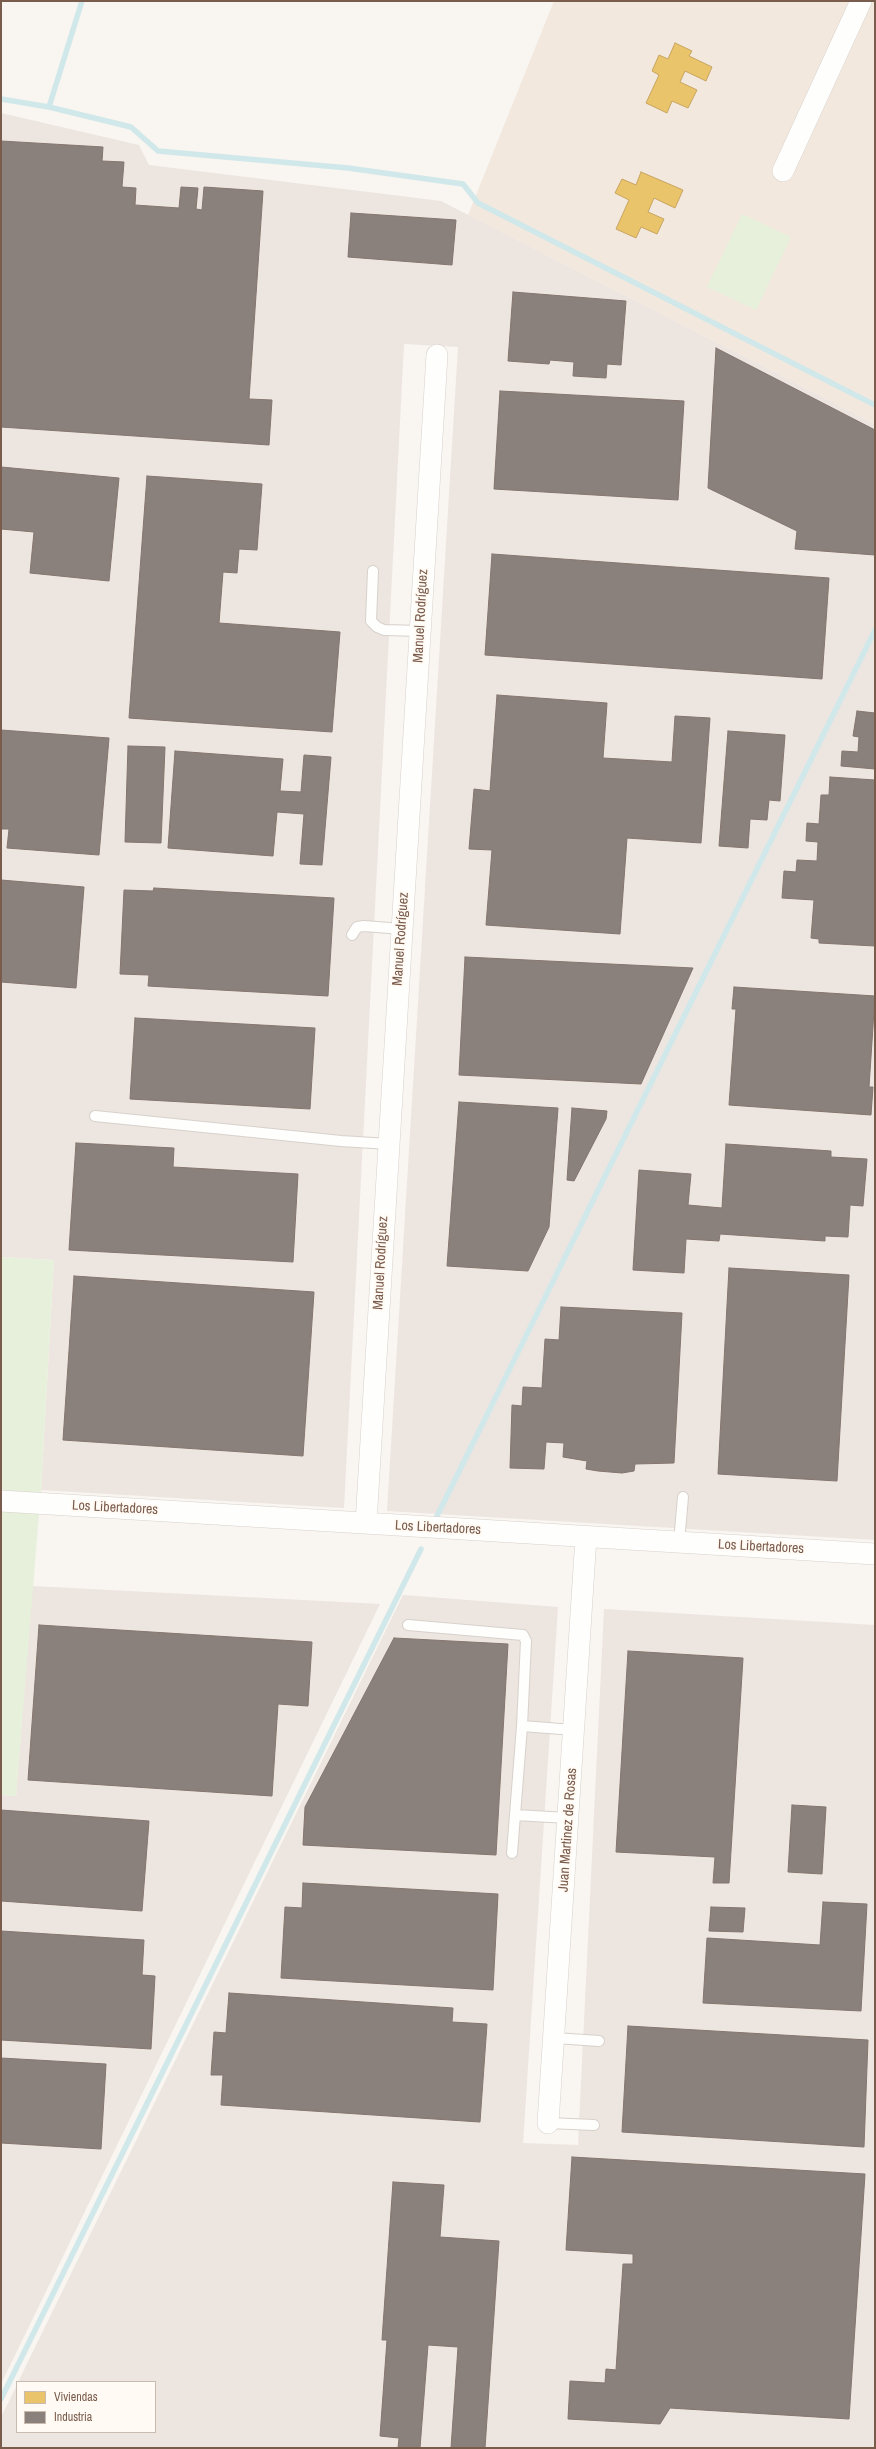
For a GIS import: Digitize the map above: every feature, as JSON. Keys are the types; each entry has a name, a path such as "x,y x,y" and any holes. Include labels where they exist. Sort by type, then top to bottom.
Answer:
{"street":[{"path":"783,171 862,1"},
{"name":"Manuel Rodríguez","path":"366,1523 437,355"},
{"name":"Los Libertadores","path":"1,1501 875,1554"},
{"name":"Juan Martinez de Rosas","path":"548,2123 555,2038 586,1537"}],"lane":[{"path":"373,571 371,621 377,627 384,630 420,631"},
{"path":"352,935 357,927 364,926 402,929"},
{"path":"95,1116 341,1141 389,1144"},
{"path":"679,1542 683,1497"},
{"path":"408,1625 523,1635 526,1641 522,1726 512,1853"},
{"path":"522,1726 574,1730"},
{"path":"515,1816 568,1818"},
{"path":"555,2038 598,2041"},
{"path":"548,2123 594,2125"}],"shaded area":[{"path":"554,1 875,1 875,424 468,215"},
{"path":"1,113 139,145 149,165 441,201 875,424 875,1540 387,1511 458,347 404,344 344,1508 41,1490 54,1260 1,1257"},
{"path":"32,1586 380,1604 1,2384 1,1795 16,1796"},
{"path":"403,1595 558,1607 523,2143 578,2145 604,1609 875,1625 875,2448 1,2448 1,2417 16,2387 16,2433 156,2433 156,2381 18,2381"}],"green space":[{"path":"742,214 791,237 756,310 707,287"},
{"path":"1,1257 54,1260 41,1490 16,1796 1,1795"}],"building: Viviendas":[{"path":"675,43 692,51 689,56 712,67 706,81 685,71 680,82 697,90 688,108 672,101 667,113 646,103 659,75 652,71 659,55 668,59"},
{"path":"641,172 683,190 675,208 654,198 648,212 664,219 657,234 641,227 636,238 616,229 629,200 615,193 622,179 636,185"}],"building: Industria":[{"path":"1,141 103,147 102,161 124,162 122,187 136,188 135,205 179,208 181,187 198,188 196,209 202,210 204,187 263,191 249,399 272,400 269,445 1,427"},
{"path":"351,213 456,220 452,265 348,257"},
{"path":"513,292 626,301 621,365 607,364 606,378 573,376 574,362 550,360 549,364 508,361"},
{"path":"716,348 875,430 875,555 795,549 797,531 708,488"},
{"path":"500,391 684,401 678,500 494,489"},
{"path":"1,467 119,478 109,581 30,573 34,532 1,529"},
{"path":"147,476 262,484 257,550 239,549 237,573 223,572 219,623 340,632 332,732 129,718"},
{"path":"492,554 829,578 822,679 485,655"},
{"path":"497,695 607,703 603,758 672,762 675,716 710,718 701,843 627,838 620,934 486,925 492,850 469,849 474,789 490,791"},
{"path":"857,711 875,713 875,769 841,766 842,751 858,752 859,737 853,736"},
{"path":"1,730 109,738 99,855 7,848 9,829 1,829"},
{"path":"728,731 785,735 780,801 769,800 767,820 750,819 748,848 719,846"},
{"path":"128,746 165,747 161,843 125,842"},
{"path":"175,751 283,759 280,791 301,792 304,755 331,757 322,865 300,864 304,814 277,812 273,856 168,848"},
{"path":"830,777 875,780 875,946 819,943 819,939 811,938 814,900 782,898 784,871 796,872 797,860 817,861 818,842 806,841 807,823 819,824 821,795 829,795"},
{"path":"1,880 84,887 76,988 1,982"},
{"path":"154,888 334,898 328,996 148,986 149,975 120,974 124,890 153,891"},
{"path":"465,957 693,968 641,1084 459,1075"},
{"path":"734,987 875,996 869,1087 873,1087 871,1115 729,1105 736,1009 732,1009"},
{"path":"135,1018 315,1028 310,1109 130,1099"},
{"path":"459,1102 558,1108 549,1227 528,1271 447,1266"},
{"path":"572,1108 607,1111 606,1119 574,1181 567,1180"},
{"path":"76,1143 174,1148 173,1167 298,1174 293,1262 69,1250"},
{"path":"726,1144 831,1151 831,1157 867,1159 863,1206 850,1205 848,1237 825,1236 825,1241 720,1234 719,1241 686,1239 684,1273 633,1270 639,1170 691,1174 688,1205 722,1208"},
{"path":"729,1268 849,1275 837,1481 718,1474"},
{"path":"74,1276 314,1292 303,1456 63,1440"},
{"path":"561,1307 682,1313 674,1463 635,1464 634,1471 622,1473 598,1471 586,1469 587,1461 563,1457 564,1443 546,1442 544,1469 510,1468 512,1405 522,1406 523,1387 542,1388 545,1339 559,1340"},
{"path":"39,1625 312,1642 308,1706 278,1704 272,1796 28,1780"},
{"path":"394,1638 508,1644 496,1855 303,1845 305,1807"},
{"path":"628,1651 743,1658 729,1883 713,1883 715,1857 616,1852"},
{"path":"792,1805 826,1807 822,1874 788,1872"},
{"path":"1,1810 149,1821 142,1911 1,1901"},
{"path":"303,1883 498,1894 493,1990 281,1978 285,1907 302,1908"},
{"path":"823,1902 867,1904 861,2011 703,2003 707,1938 820,1945"},
{"path":"711,1907 745,1908 743,1932 709,1931"},
{"path":"1,1931 144,1940 142,1975 155,1976 151,2049 1,2040"},
{"path":"229,1993 453,2008 452,2022 487,2024 480,2122 221,2105 223,2075 211,2075 214,2032 226,2033"},
{"path":"628,2026 868,2040 864,2147 622,2132"},
{"path":"1,2058 106,2064 101,2149 1,2143"},
{"path":"572,2157 865,2174 849,2419 670,2408 660,2424 568,2419 570,2381 605,2383 606,2369 616,2370 623,2264 633,2264 633,2254 566,2250"},
{"path":"393,2182 444,2185 440,2237 499,2241 485,2448 451,2448 458,2347 428,2345 420,2448 398,2448 399,2438 380,2436 387,2340 382,2340"}],"waterway":[{"path":"49,107 82,1"},
{"path":"1,99 49,107 131,127 158,151 348,168 463,184 478,203 875,405"},
{"path":"436,1518 875,630"},
{"path":"1,2399 421,1549"}]}
